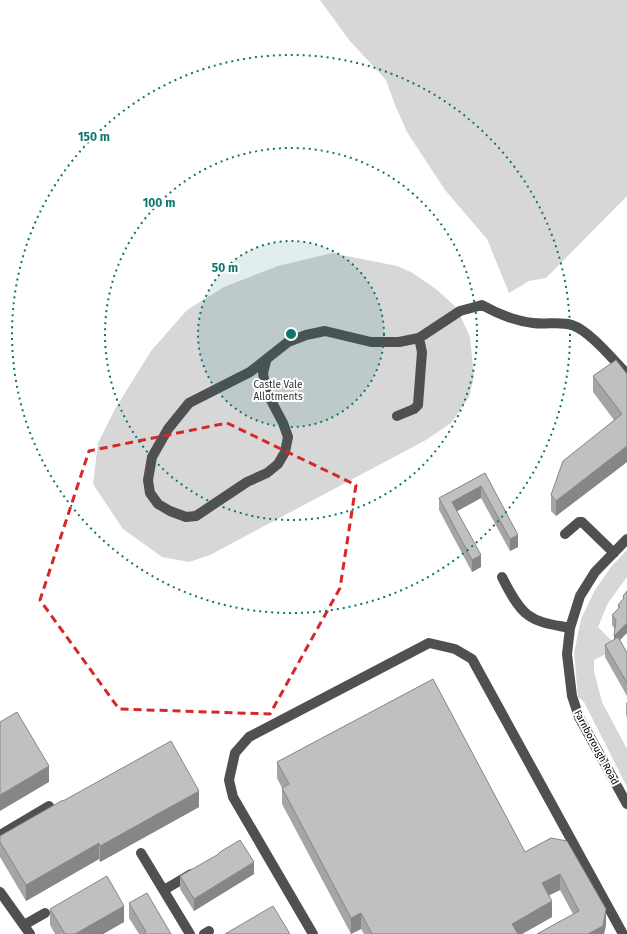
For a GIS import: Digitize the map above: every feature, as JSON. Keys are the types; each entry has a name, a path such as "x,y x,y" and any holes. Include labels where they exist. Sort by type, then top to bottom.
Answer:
{"street":[{"path":"266,361 263,373 266,392 283,423 288,436 285,452 278,464 267,473 247,482 196,516 186,516 170,511 158,504 150,493 148,480 152,457 168,429 189,403 250,372 266,361 288,342 306,335 325,331 371,342 399,342 419,338 460,311 482,305 501,315 528,322 561,323 574,326 586,333 627,374"},
{"path":"397,416 414,409 418,405 422,352 419,338"},
{"path":"564,534 579,522 582,522 614,553"},
{"name":"Farnborough Road","path":"627,539 595,572 580,596 570,628 567,654 572,696 579,717 627,804"},
{"path":"502,577 515,600 528,615 544,622 570,628"},
{"path":"312,934 233,797 229,780 235,753 249,737 429,643 455,649 472,659 622,934"},
{"path":"0,835 49,806"},
{"path":"141,853 190,934"},
{"path":"164,890 200,870"},
{"path":"0,892 30,934"},
{"path":"24,925 45,913"}],"highlighted area":[{"path":"227,423 356,485 340,588 270,714 119,709 40,600 89,451"}],"green space":[{"path":"320,0 627,0 627,196 546,278 529,281 509,293 487,239 445,190 407,132 386,80 349,40"},
{"name":"Castle Vale Allotments","path":"332,253 397,266 411,272 436,289 457,308 470,337 474,377 469,397 451,423 426,440 210,555 189,562 162,557 123,529 93,484 98,443 115,409 151,351 187,310 224,287 278,266"},
{"path":"627,550 627,577 608,603 598,627 612,641 610,652 594,660 594,671 602,702 627,749 627,787 584,702 578,697 574,653 581,619 595,590 611,567"}],"building":[{"path":"616,360 627,374 627,446 556,501 551,495 563,461 622,414 593,376"},
{"path":"485,473 518,535 510,539 481,486 452,502 481,555 472,560 439,498"},
{"path":"627,591 627,623 614,636 616,620 612,615 620,607 618,605 624,598 623,596"},
{"path":"618,637 627,653 627,683 605,645"},
{"path":"433,679 525,852 551,838 567,841 606,909 603,926 588,934 537,934 579,911 560,874 542,883 552,901 512,924 518,934 372,934 361,913 351,918 282,788 289,784 277,762"},
{"path":"17,712 49,766 0,795 0,722"},
{"path":"171,741 199,791 100,846 99,843 26,885 0,842 0,836"},
{"path":"240,840 254,862 194,899 180,876"},
{"path":"107,876 124,906 75,934 65,934 50,909"},
{"path":"147,893 171,934 143,934 146,932 129,903"},
{"path":"273,906 290,934 225,934"}]}
